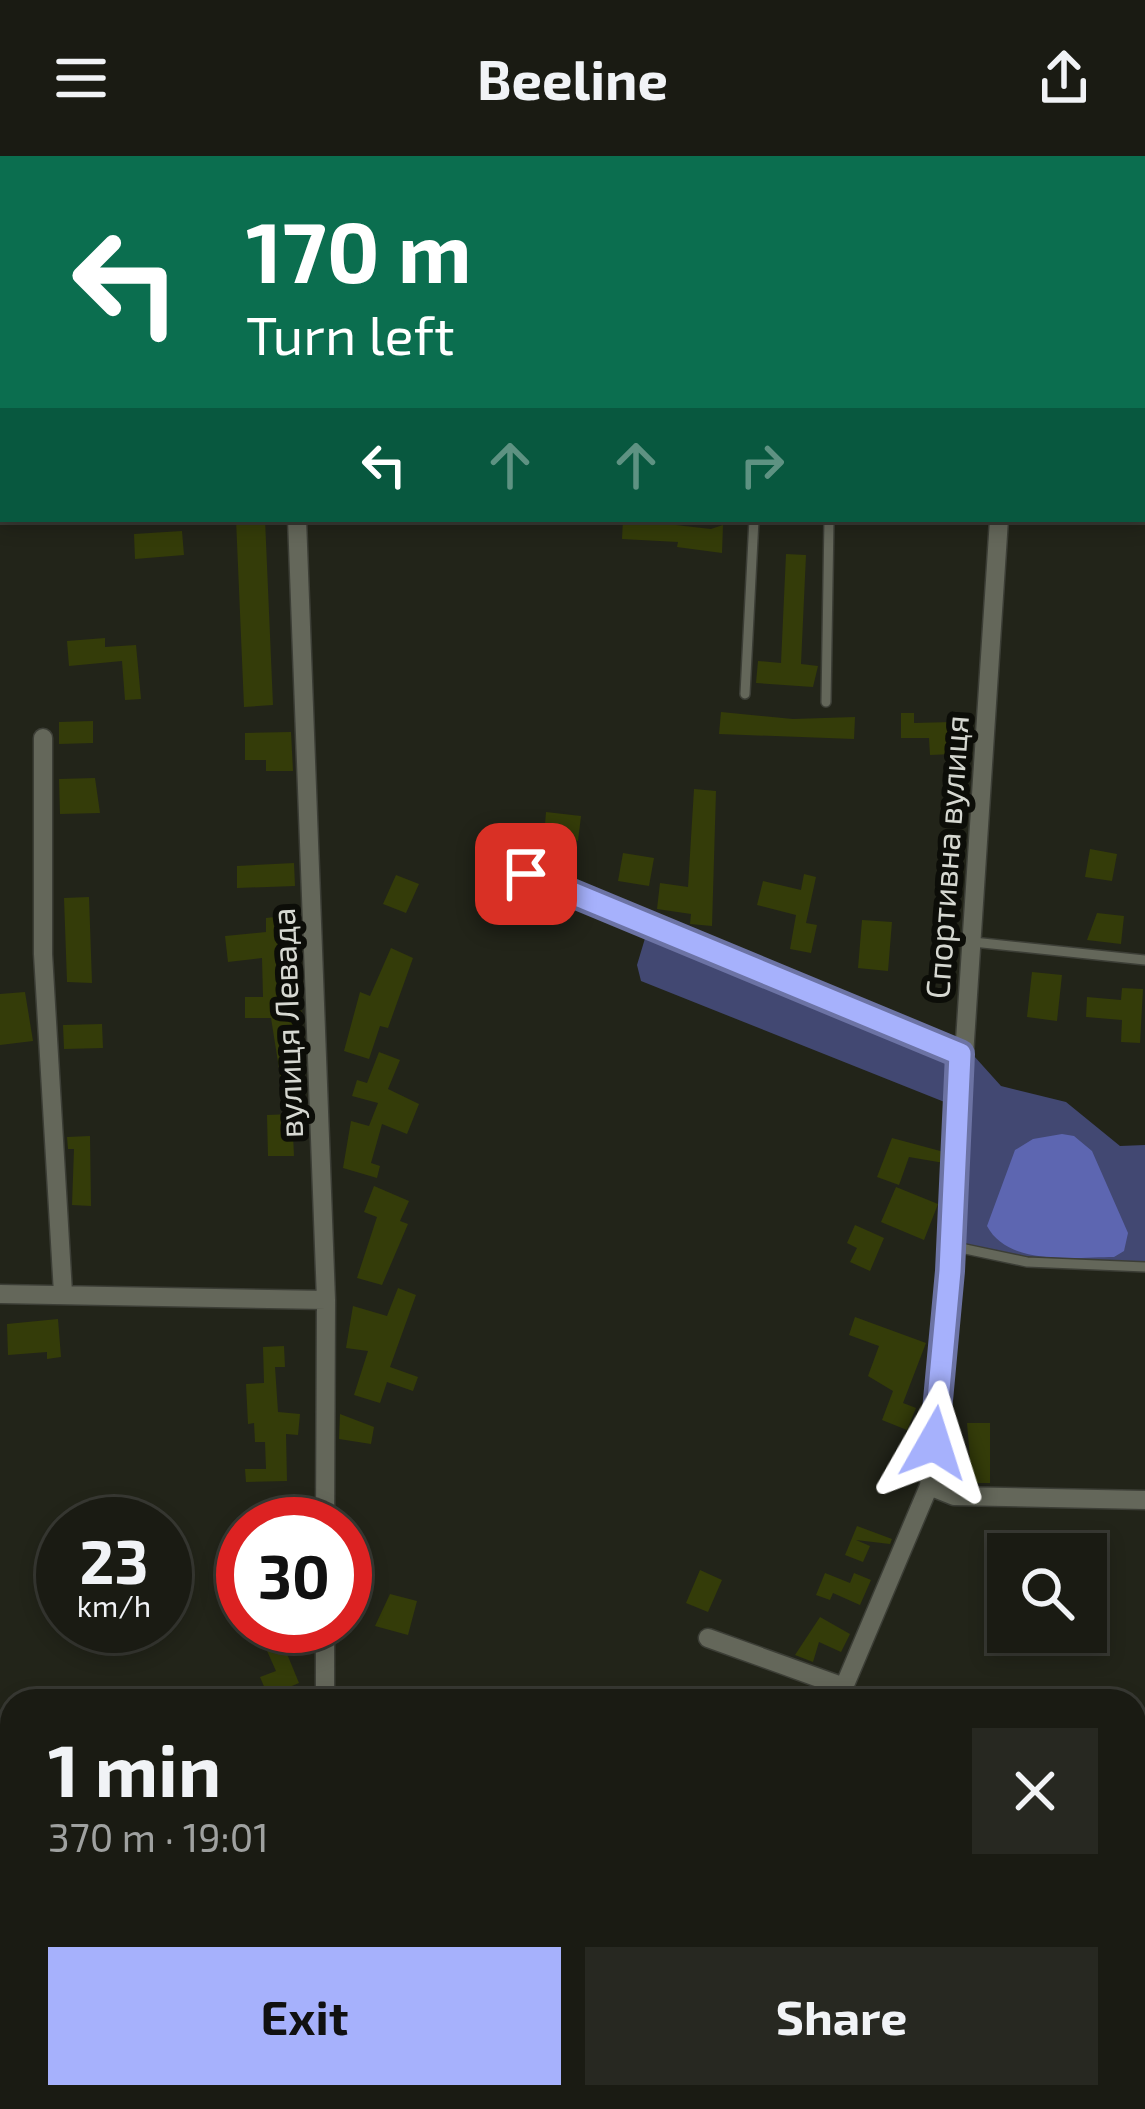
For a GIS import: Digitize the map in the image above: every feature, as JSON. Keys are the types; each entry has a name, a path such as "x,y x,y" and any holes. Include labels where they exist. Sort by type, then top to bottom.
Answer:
{"street":[{"name":"вулиця Левада","path":"297,522 326,1300 326,1497"},
{"name":"Спортивна вулиця","path":"708,1638 844,1687 929,1486 951,1246 960,1054 973,942 999,522"},
{"path":"43,738 43,954 63,1293"},
{"path":"0,1294 326,1300"},
{"path":"929,1486 954,1496 1145,1500"},
{"path":"325,1653 325,1689"}],"lane":[{"path":"746,694 754,522"},
{"path":"826,702 829,522"},
{"path":"526,874 960,1054"},
{"path":"973,942 1145,960"},
{"path":"951,1246 1027,1262 1145,1267"}],"shaded area":[{"path":"649,925 974,1056 1001,1086 1066,1102 1120,1146 1145,1145 1145,1267 1027,1262 951,1246 957,1107 641,981 637,965"}],"water":[{"path":"1074,1136 1092,1151 1128,1233 1124,1251 1114,1257 1027,1254 997,1239 987,1226 1015,1150 1033,1139"}],"building":[{"path":"236,522 265,522 273,705 244,707"},
{"path":"623,522 711,529 723,525 722,553 677,547 678,542 622,539"},
{"path":"182,531 184,555 135,559 134,534"},
{"path":"786,554 806,555 801,664 818,666 813,687 756,683 758,661 781,663"},
{"path":"105,638 105,647 136,645 141,699 125,700 122,661 69,666 67,641"},
{"path":"721,712 793,719 855,717 854,739 719,734"},
{"path":"901,713 914,713 914,723 952,722 953,754 930,755 929,738 901,738"},
{"path":"93,721 93,743 59,744 59,722"},
{"path":"291,732 293,771 266,771 266,760 245,760 245,733"},
{"path":"95,778 100,813 60,814 59,779"},
{"path":"694,789 716,791 712,926 690,924 691,914 657,909 660,883 688,887"},
{"path":"546,812 581,816 578,841 544,836"},
{"path":"1090,849 1117,854 1112,881 1085,877"},
{"path":"623,853 654,858 649,886 618,881"},
{"path":"294,863 295,886 237,888 237,866"},
{"path":"804,874 816,877 806,923 817,925 811,953 790,949 796,915 757,905 763,881 801,890"},
{"path":"396,875 419,884 406,913 383,904"},
{"path":"89,897 92,983 67,982 64,898"},
{"path":"1097,913 1124,916 1121,944 1087,940"},
{"path":"284,916 287,967 300,967 303,1054 291,1054 295,1078 281,1081 271,1018 245,1018 245,997 263,997 262,958 228,962 225,936 266,932 266,918"},
{"path":"862,920 892,922 888,971 858,968"},
{"path":"391,948 413,958 388,1028 380,1026 369,1059 344,1051 360,992 370,996"},
{"path":"1032,972 1062,975 1057,1021 1027,1017"},
{"path":"1122,988 1143,989 1140,1043 1121,1042 1122,1020 1086,1017 1087,997 1121,1000"},
{"path":"25,992 33,1041 0,1045 0,994"},
{"path":"102,1024 103,1048 64,1049 63,1025"},
{"path":"379,1052 400,1060 388,1089 419,1104 407,1134 382,1124 371,1163 380,1166 377,1178 343,1168 351,1121 369,1126 378,1103 352,1096 357,1080 367,1083"},
{"path":"292,1114 294,1156 268,1156 267,1115"},
{"path":"90,1136 91,1206 72,1205 74,1149 68,1149 67,1137"},
{"path":"892,1138 944,1152 944,1163 909,1157 899,1185 877,1177"},
{"path":"374,1186 409,1201 400,1221 408,1224 382,1285 357,1278 377,1217 364,1212"},
{"path":"896,1187 938,1204 924,1240 881,1222"},
{"path":"855,1225 884,1238 870,1271 850,1262 857,1248 847,1243"},
{"path":"398,1288 416,1295 390,1367 418,1377 413,1391 387,1382 380,1403 354,1395 368,1351 346,1348 353,1306 387,1316"},
{"path":"855,1317 926,1343 903,1403 916,1408 907,1430 882,1420 893,1391 868,1376 879,1346 849,1335"},
{"path":"58,1319 61,1357 47,1359 47,1352 8,1355 7,1324"},
{"path":"284,1346 285,1367 275,1367 278,1412 300,1414 298,1435 286,1434 287,1481 246,1482 245,1469 266,1469 265,1442 255,1442 254,1423 248,1424 246,1384 264,1383 263,1347"},
{"path":"340,1414 374,1427 371,1444 339,1439"},
{"path":"967,1423 990,1423 990,1483 972,1483"},
{"path":"857,1526 892,1539 890,1544 856,1540 870,1546 863,1562 845,1555"},
{"path":"700,1570 722,1580 708,1612 686,1603"},
{"path":"825,1573 850,1583 854,1573 871,1580 860,1605 833,1593 830,1600 816,1595"},
{"path":"390,1594 417,1601 408,1635 375,1626"},
{"path":"820,1617 850,1634 841,1652 819,1642 813,1662 795,1655"},
{"path":"268,1653 287,1653 299,1683 265,1689 260,1677 276,1671"}],"route":[{"path":"526,874 960,1054 950,1271 934,1443"}]}
